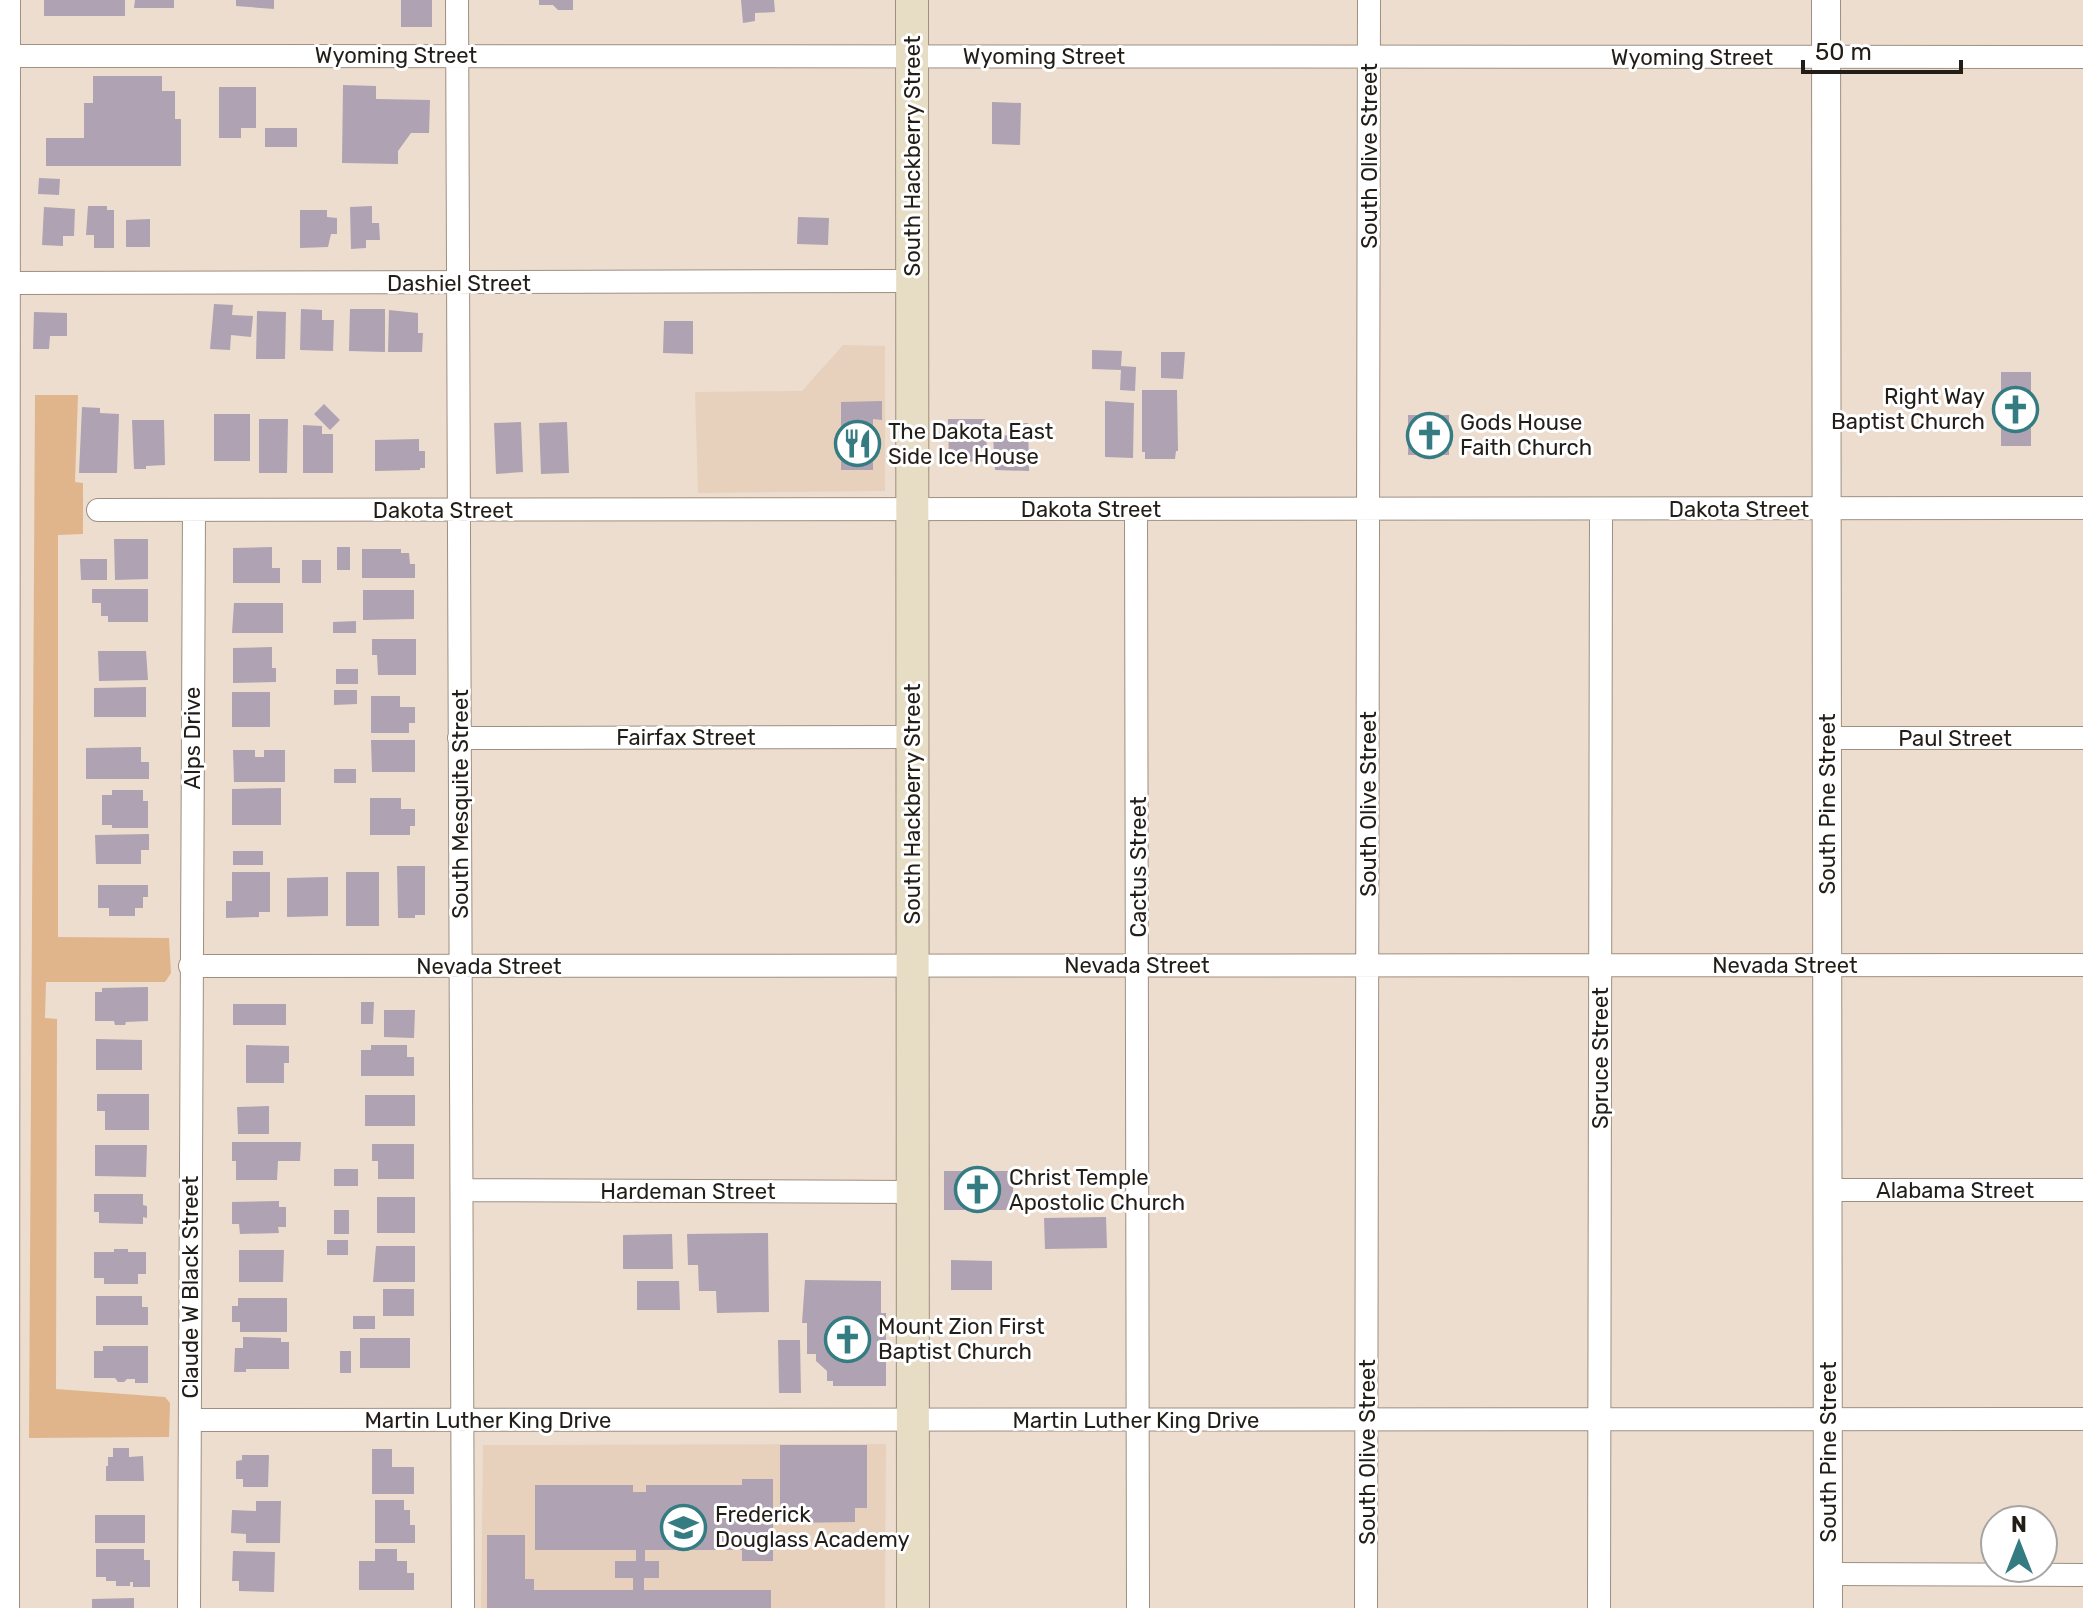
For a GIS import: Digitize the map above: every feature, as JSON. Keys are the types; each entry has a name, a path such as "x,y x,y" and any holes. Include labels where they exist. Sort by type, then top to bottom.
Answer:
{"main road":[{"name":"South Hackberry Street","path":"912,0 913,1608"}],"street":[{"path":"5,1608 6,0"},
{"name":"South Mesquite Street","path":"457,0 463,1608"},
{"name":"South Olive Street","path":"1366,1608 1369,0"},
{"name":"South Pine Street","path":"1826,0 1828,1608"},
{"name":"Wyoming Street","path":"6,56 2083,57"},
{"name":"Dashiel Street","path":"6,283 912,281"},
{"name":"Dakota Street","path":"98,510 2083,508"},
{"name":"Cactus Street","path":"1136,509 1138,1608"},
{"name":"Spruce Street","path":"1599,1608 1601,509"},
{"name":"Alps Drive","path":"190,966 194,510"},
{"name":"Fairfax Street","path":"459,738 913,737"},
{"name":"Paul Street","path":"1827,738 2083,738"},
{"name":"Nevada Street","path":"190,966 2083,965"},
{"name":"Claude W Black Street","path":"189,1608 190,966"},
{"name":"Hardeman Street","path":"463,1190 913,1192"},
{"name":"Alabama Street","path":"1828,1190 2083,1190"},
{"name":"Martin Luther King Drive","path":"190,1420 2083,1419"},
{"path":"1828,1574 2083,1575"}],"shaded area":[{"path":"843,345 885,346 885,491 698,493 695,392 802,391"},
{"path":"35,395 78,395 75,482 83,483 83,534 58,535 58,937 169,938 171,973 165,982 46,982 45,1018 57,1019 56,1389 165,1397 170,1403 169,1437 29,1438"},
{"name":"Frederick Douglass Academy","path":"886,1444 885,1608 481,1608 483,1445"}],"building":[{"path":"44,0 125,0 125,16 44,16"},
{"path":"135,0 174,0 174,8 134,8"},
{"path":"236,0 274,0 274,9 236,6"},
{"path":"401,0 432,0 432,27 401,27"},
{"path":"539,0 573,0 573,10 539,5"},
{"path":"741,0 774,0 775,12 755,13 755,21 743,23"},
{"path":"93,76 162,76 162,91 175,91 175,119 181,119 181,166 46,166 46,138 84,138 84,103 93,103"},
{"path":"343,85 376,86 376,99 430,100 429,133 411,133 398,151 398,164 342,163"},
{"path":"219,87 256,87 256,128 241,128 241,138 219,138"},
{"path":"992,102 1021,103 1020,145 992,144"},
{"path":"265,128 297,128 297,147 265,147"},
{"path":"39,178 60,179 59,195 38,194"},
{"path":"88,206 107,206 107,210 114,210 114,248 94,248 94,235 86,235"},
{"path":"372,206 372,223 379,223 380,240 366,240 366,248 351,249 350,207"},
{"path":"44,207 75,209 74,236 63,236 63,246 42,245"},
{"path":"300,210 327,210 327,217 337,218 337,234 331,234 328,247 300,248"},
{"path":"798,217 829,218 828,245 797,244"},
{"path":"150,219 150,247 126,247 126,220"},
{"path":"214,304 233,305 232,315 253,316 251,337 231,335 230,350 210,349"},
{"path":"301,309 322,310 322,320 334,320 333,351 300,350"},
{"path":"350,309 385,309 385,352 349,351"},
{"path":"389,310 418,313 418,333 423,333 422,352 388,352"},
{"path":"257,311 286,312 285,359 256,359"},
{"path":"34,312 67,313 67,336 50,336 49,349 33,349"},
{"path":"664,321 693,321 693,354 663,353"},
{"path":"1092,350 1122,351 1121,366 1136,367 1135,391 1120,390 1121,370 1092,369"},
{"path":"1161,352 1185,352 1183,379 1161,378"},
{"name":"Right Way Baptist Church","path":"2001,372 2031,372 2031,446 2001,446"},
{"path":"1142,390 1177,390 1178,451 1175,459 1145,459 1145,452 1142,452"},
{"name":"The Dakota East Side Ice House","path":"882,401 882,420 873,419 873,470 841,470 841,402"},
{"path":"1105,401 1134,403 1133,458 1105,457"},
{"path":"324,404 340,420 330,430 314,414"},
{"path":"82,407 100,408 100,413 119,414 117,473 79,473"},
{"path":"214,414 250,414 250,461 214,461"},
{"name":"Gods House Faith Church","path":"1408,415 1449,415 1449,455 1408,455"},
{"path":"259,419 288,419 287,473 259,473"},
{"path":"948,419 985,419 987,448 981,448 981,461 949,463"},
{"path":"132,420 164,420 165,465 134,469"},
{"path":"521,422 523,472 496,474 494,423"},
{"path":"567,422 569,473 541,474 539,423"},
{"path":"1012,423 1028,423 1029,471 995,470 993,436 1013,435"},
{"path":"303,425 322,426 322,434 333,434 333,473 303,473"},
{"path":"419,439 419,451 425,451 425,468 375,471 375,440"},
{"path":"114,539 148,539 148,579 115,580"},
{"path":"272,547 272,568 280,568 280,583 233,583 233,548"},
{"path":"337,547 350,547 350,570 337,570"},
{"path":"362,549 401,549 401,553 409,553 410,564 415,564 415,578 362,578"},
{"path":"80,559 107,559 107,580 81,580"},
{"path":"302,560 321,560 321,583 302,583"},
{"path":"92,589 148,589 148,622 108,622 108,616 101,616 101,603 92,603"},
{"path":"363,590 414,590 414,619 363,620"},
{"path":"234,603 283,603 283,633 232,633"},
{"path":"356,621 356,633 333,633 333,622"},
{"path":"372,639 416,639 416,675 378,675 377,655 372,655"},
{"path":"272,647 276,682 233,683 233,648"},
{"path":"98,651 146,651 148,680 99,681"},
{"path":"336,669 358,669 358,684 336,684"},
{"path":"146,687 146,717 94,717 94,688"},
{"path":"334,690 357,690 357,704 334,705"},
{"path":"232,692 270,692 270,727 232,727"},
{"path":"371,696 400,696 400,707 415,707 415,723 409,723 409,733 371,733"},
{"path":"371,740 415,740 415,772 372,772"},
{"path":"141,747 141,762 149,762 149,779 86,779 86,748"},
{"path":"233,750 255,750 255,757 264,757 264,750 285,750 285,782 234,782"},
{"path":"334,769 356,769 356,783 334,783"},
{"path":"281,788 281,825 232,825 232,789"},
{"path":"112,790 143,790 143,801 148,801 148,828 102,825 102,795 112,795"},
{"path":"370,798 401,798 401,809 415,809 415,826 410,826 410,835 370,835"},
{"path":"149,834 149,850 141,850 141,864 96,864 95,835"},
{"path":"233,851 263,851 263,865 233,865"},
{"path":"397,866 425,866 425,915 398,918"},
{"path":"232,872 270,872 270,912 259,912 259,917 226,918 226,901 232,901"},
{"path":"346,872 379,872 379,926 346,926"},
{"path":"328,877 328,916 287,917 287,878"},
{"path":"98,885 148,885 148,897 143,897 143,908 135,908 135,916 109,916 109,908 98,908"},
{"path":"148,987 148,1021 115,1025 114,1021 95,1021 95,992 102,992 102,988"},
{"path":"361,1002 374,1002 373,1024 361,1024"},
{"path":"233,1004 286,1004 286,1025 233,1025"},
{"path":"384,1010 415,1010 414,1038 384,1037"},
{"path":"96,1039 142,1040 142,1070 96,1070"},
{"path":"246,1045 289,1046 289,1063 284,1063 284,1083 246,1083"},
{"path":"371,1045 407,1045 407,1057 414,1057 414,1076 361,1076 361,1050 371,1050"},
{"path":"97,1094 149,1094 149,1130 105,1130 105,1111 97,1111"},
{"path":"365,1095 415,1095 415,1126 365,1126"},
{"path":"269,1106 269,1134 238,1134 237,1107"},
{"path":"232,1142 301,1142 300,1161 278,1161 277,1180 236,1180"},
{"path":"372,1144 414,1144 414,1179 378,1179 378,1161 372,1161"},
{"path":"95,1145 147,1145 146,1177 95,1176"},
{"path":"334,1169 358,1169 358,1186 334,1186"},
{"name":"Christ Temple Apostolic Church","path":"944,1171 1013,1171 1013,1210 944,1210"},
{"path":"94,1194 143,1194 147,1218 143,1217 143,1224 99,1223 99,1212 94,1212"},
{"path":"377,1197 415,1197 415,1233 377,1233"},
{"path":"279,1201 279,1207 286,1207 286,1227 278,1227 279,1233 240,1234 239,1224 232,1224 232,1202"},
{"path":"334,1210 349,1210 349,1234 334,1234"},
{"path":"1106,1217 1107,1248 1045,1249 1044,1218"},
{"path":"768,1233 769,1312 717,1313 716,1291 699,1291 698,1265 688,1265 687,1234"},
{"path":"672,1234 673,1269 623,1269 623,1235"},
{"path":"327,1240 348,1240 348,1255 327,1255"},
{"path":"376,1246 415,1246 415,1282 373,1282"},
{"path":"114,1249 146,1252 146,1274 138,1274 138,1284 104,1284 104,1278 94,1278 94,1252 114,1252"},
{"path":"239,1250 284,1250 283,1282 239,1282"},
{"path":"951,1260 992,1261 992,1290 951,1290"},
{"name":"Mount Zion First Baptist Church","path":"805,1280 881,1281 881,1313 886,1313 886,1386 833,1386 833,1381 827,1381 827,1371 816,1361 816,1354 807,1354 807,1323 802,1323"},
{"path":"637,1281 679,1281 680,1310 637,1310"},
{"path":"383,1289 414,1289 414,1316 383,1316"},
{"path":"96,1296 142,1296 142,1307 148,1307 148,1325 96,1325"},
{"path":"238,1298 287,1298 287,1332 240,1332 240,1322 232,1322 232,1306 238,1306"},
{"path":"353,1316 375,1316 375,1329 353,1329"},
{"path":"243,1337 281,1338 281,1342 289,1342 289,1369 234,1372 235,1348 243,1348"},
{"path":"360,1338 410,1338 410,1368 360,1368"},
{"path":"778,1340 800,1340 801,1393 779,1393"},
{"path":"103,1346 148,1346 148,1383 135,1383 135,1379 118,1382 115,1378 94,1378 94,1351 103,1351"},
{"path":"340,1351 351,1351 351,1373 340,1373"},
{"path":"780,1445 867,1445 867,1508 855,1508 855,1522 792,1523 792,1508 780,1508"},
{"path":"113,1448 129,1448 129,1457 143,1456 144,1481 106,1481 106,1466 108,1457 113,1457"},
{"path":"372,1449 392,1449 392,1467 414,1467 414,1494 372,1494"},
{"path":"242,1455 269,1455 268,1487 243,1487 243,1479 236,1479 236,1461 242,1460"},
{"path":"742,1479 773,1479 773,1561 742,1561 742,1550 645,1550 645,1561 659,1561 659,1578 644,1578 644,1590 771,1590 771,1608 487,1608 487,1535 525,1535 525,1579 534,1579 534,1590 633,1590 633,1578 615,1578 615,1561 636,1561 636,1550 535,1550 535,1485 633,1485 633,1492 646,1492 646,1485 742,1485"},
{"path":"375,1500 404,1500 404,1510 410,1510 410,1525 415,1525 415,1543 375,1543"},
{"path":"256,1501 281,1501 280,1543 246,1543 246,1534 231,1533 232,1510 256,1511"},
{"path":"95,1515 145,1515 145,1543 95,1543"},
{"path":"96,1549 144,1549 144,1560 150,1560 150,1587 133,1587 133,1582 130,1586 116,1586 116,1581 96,1577"},
{"path":"375,1549 397,1549 397,1561 407,1561 407,1573 414,1573 414,1590 359,1590 359,1561 375,1561"},
{"path":"233,1551 275,1552 274,1592 239,1591 239,1581 232,1581"},
{"path":"134,1598 134,1608 92,1608 92,1599"}],"place":[{"name":"Right Way Baptist Church","path":"2016,409"},
{"name":"Gods House Faith Church","path":"1429,435"},
{"name":"The Dakota East Side Ice House","path":"857,444"},
{"name":"Christ Temple Apostolic Church","path":"978,1190"},
{"name":"Mount Zion First Baptist Church","path":"847,1339"},
{"name":"Frederick Douglass Academy","path":"684,1527"}]}
